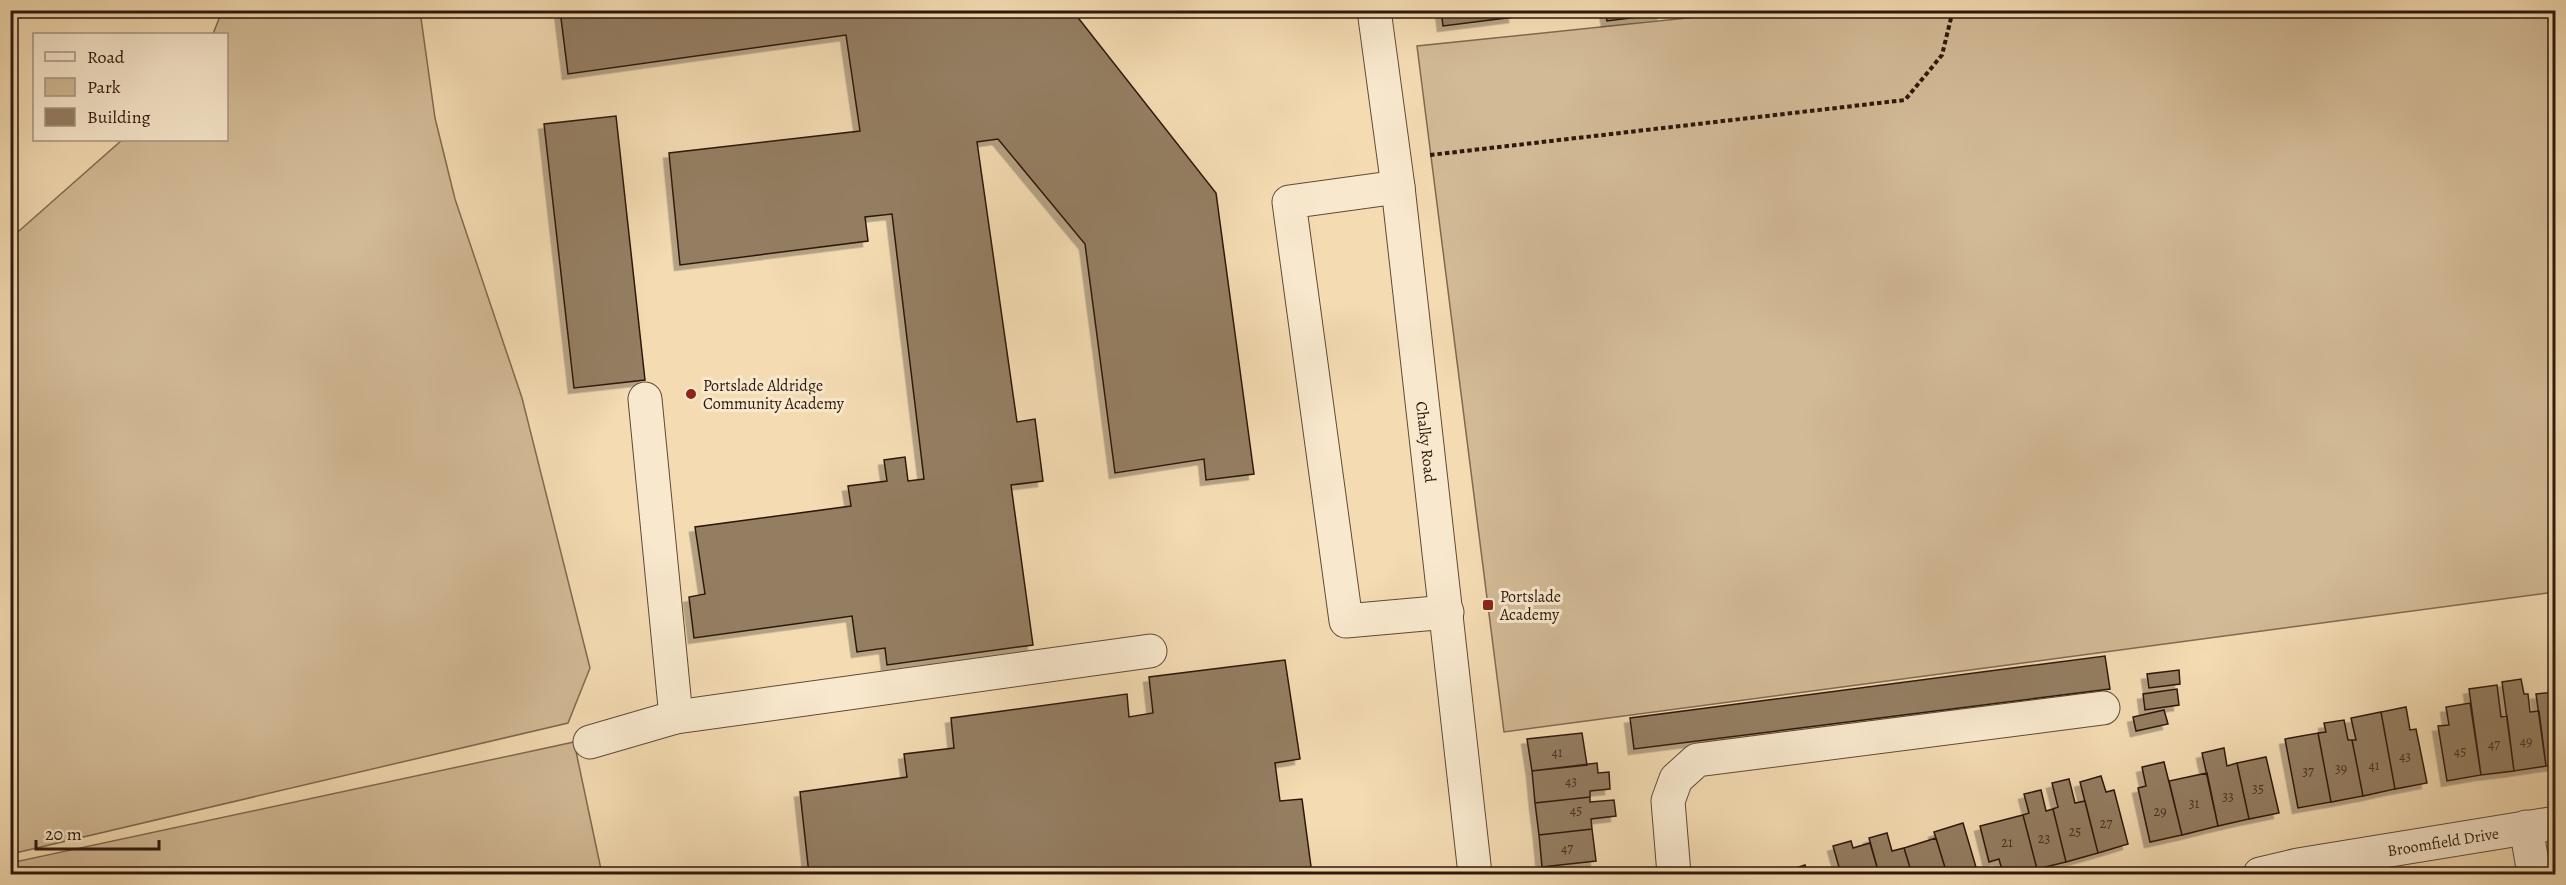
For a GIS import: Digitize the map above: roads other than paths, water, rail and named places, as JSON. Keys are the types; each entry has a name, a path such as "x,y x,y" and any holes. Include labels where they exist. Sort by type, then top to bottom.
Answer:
{"street":[{"name":"Chalky Road","path":"1374,10 1396,173 1475,874"},
{"path":"1396,173 1289,202 1346,621 1447,612"},
{"path":"645,399 676,717"},
{"path":"590,742 676,717 1150,651"},
{"path":"1674,874 1668,801 1676,779 1697,760 2103,708"},
{"path":"2534,874 2541,825"},
{"name":"Broomfield Drive","path":"2260,874 2298,865 2541,825"}],"place":[{"name":"Portslade Aldridge Community Academy","path":"691,394"},
{"name":"Portslade Academy","path":"1488,605"}]}
